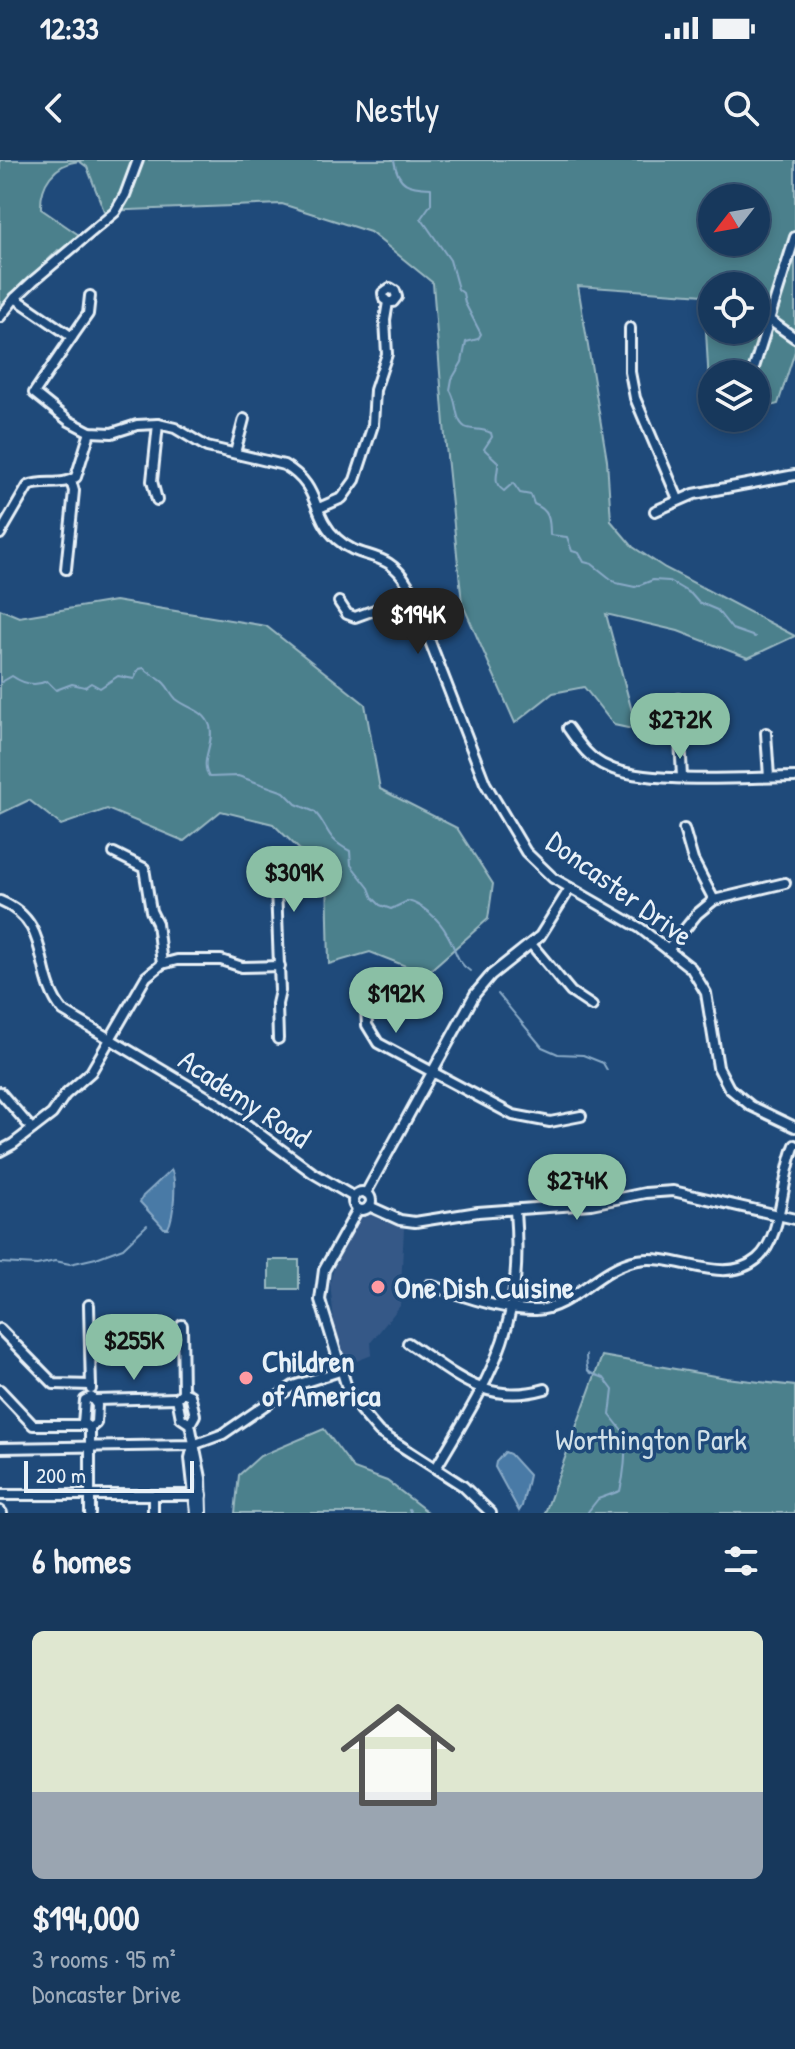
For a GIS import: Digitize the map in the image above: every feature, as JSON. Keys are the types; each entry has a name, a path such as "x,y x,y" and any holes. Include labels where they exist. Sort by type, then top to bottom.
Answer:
{"street":[{"path":"0,317 15,298 115,212 138,160"},
{"path":"770,315 795,237"},
{"path":"90,296 88,314 34,393 69,421 90,432 112,433 137,425 158,424 152,481 157,500"},
{"path":"15,298 72,337"},
{"path":"319,508 342,498 355,480 375,419 375,390 387,354 385,320 388,302"},
{"path":"770,320 795,338"},
{"path":"630,328 630,372 635,398 678,499"},
{"path":"235,453 244,419"},
{"name":"Doncaster Drive","path":"158,424 175,428 207,447 275,462 295,471 310,487 323,522 338,539 347,547 390,563 404,578 492,797 526,852 544,871 626,919 691,968 706,993 718,1067 729,1088 751,1106 795,1127"},
{"path":"0,534 28,486 71,481 78,473 90,432"},
{"path":"655,511 678,499 737,484 795,475"},
{"path":"66,569 74,491 71,481"},
{"path":"339,602 347,614 355,617 413,596"},
{"path":"678,699 682,777"},
{"path":"568,728 588,754 608,768 635,775 795,777"},
{"path":"766,733 769,777"},
{"path":"684,829 693,860 714,900"},
{"path":"114,853 144,868 151,911 157,923 162,964"},
{"path":"275,863 280,966 278,1039"},
{"path":"668,950 697,914 714,900 785,883"},
{"path":"366,1193 483,984 546,928 570,888"},
{"name":"Academy Road","path":"0,901 23,916 34,930 41,949 47,986 56,1003 70,1017 219,1104 313,1173 354,1197"},
{"path":"531,944 571,992 592,1006"},
{"path":"0,1151 52,1114 65,1095 91,1072 146,977 162,964 177,960 221,960 242,967 280,966"},
{"path":"365,993 367,1025 372,1038 432,1073 513,1115 550,1122 581,1116"},
{"path":"0,1092 32,1129"},
{"path":"429,1285 536,1310 555,1307 607,1271 639,1260 674,1260 719,1271 745,1267 769,1245 795,1145"},
{"path":"369,1206 406,1221 591,1204 645,1193 673,1191 795,1219"},
{"path":"358,1193 366,1193 369,1206 358,1209 354,1205 354,1197 358,1193"},
{"path":"358,1209 329,1259 321,1284 321,1309 352,1399 369,1422 391,1442 463,1486 491,1513"},
{"path":"436,1468 483,1390 500,1354 513,1307 518,1266 515,1210"},
{"path":"0,1390 33,1425 87,1427 97,1420 91,1385 89,1305"},
{"path":"182,1325 181,1418 190,1424"},
{"path":"0,1329 54,1384 91,1385"},
{"path":"408,1343 483,1390 511,1396 545,1389"},
{"path":"0,1448 193,1445 223,1434 293,1386 340,1371"},
{"path":"93,1399 190,1395 195,1418 190,1424 193,1445 190,1458 202,1513"},
{"path":"87,1427 91,1448 90,1513"},
{"path":"0,1495 199,1495"},
{"path":"153,1495 153,1513"},
{"path":"196,1513 199,1495"}],"shaded area":[{"path":"171,1170 174,1181 173,1207 168,1228 164,1228 140,1202"},
{"path":"371,1213 404,1228 400,1306 371,1342 372,1355 346,1365 335,1332 330,1282 335,1264 361,1214"},
{"path":"505,1452 529,1475 519,1511 495,1467"}],"green space":[{"path":"0,160 795,160 795,351 778,404 770,406 770,360 708,360 707,344 770,344 770,272 698,272 698,295 578,286 607,460 611,521 633,547 665,568 795,636 748,658 678,631 606,614 637,730 614,725 584,687 553,693 515,723 462,603 433,283 370,232 282,204 104,211 87,167 79,161 56,171 43,191 41,209 79,235 58,250 0,308"},
{"path":"115,601 266,626 365,704 380,789 457,828 493,884 488,919 426,974 370,952 329,964 327,876 273,824 221,811 184,841 107,809 61,825 29,800 0,814 0,609 19,617"},
{"path":"269,1260 299,1260 299,1289 269,1289"},
{"name":"Worthington Park","path":"602,1356 726,1378 795,1386 795,1513 545,1513"},
{"path":"324,1429 354,1469 387,1481 429,1513 235,1513 239,1475 260,1456"}],"waterway":[{"path":"394,160 402,180 416,187 431,188 431,204 421,218 450,260 458,289 463,293 481,334 478,339 466,342 462,362 452,379 450,390 462,424 491,433 492,437 484,449 498,462 497,481 500,488 504,491 513,483 520,493 531,495 534,504 548,516 550,535 567,537 572,551 579,553 584,562 592,564 616,583 635,587 653,580 669,581 698,602 717,610 732,629 755,637"},
{"path":"0,683 12,676 28,683 47,681 56,690 72,684 85,687 91,683 100,688 118,676 134,679 139,669 144,668 164,683 176,699 207,720 211,733 206,758 209,777 238,776 284,792 296,804 315,812 332,837 350,851 351,865 373,898 391,909 408,901 436,918 459,959 470,971"},
{"path":"498,994 542,1047 558,1054 583,1055 603,1063 607,1070"},
{"path":"0,1263 37,1265 55,1261 70,1264 96,1258 123,1248 147,1225"},
{"path":"586,1355 589,1372 604,1378 613,1390 610,1415 625,1434 620,1491 598,1499 587,1513"},
{"path":"409,1509 411,1513"}],"place":[{"name":"One Dish Cuisine","path":"378,1287"},
{"name":"Children of America","path":"246,1378"}]}
